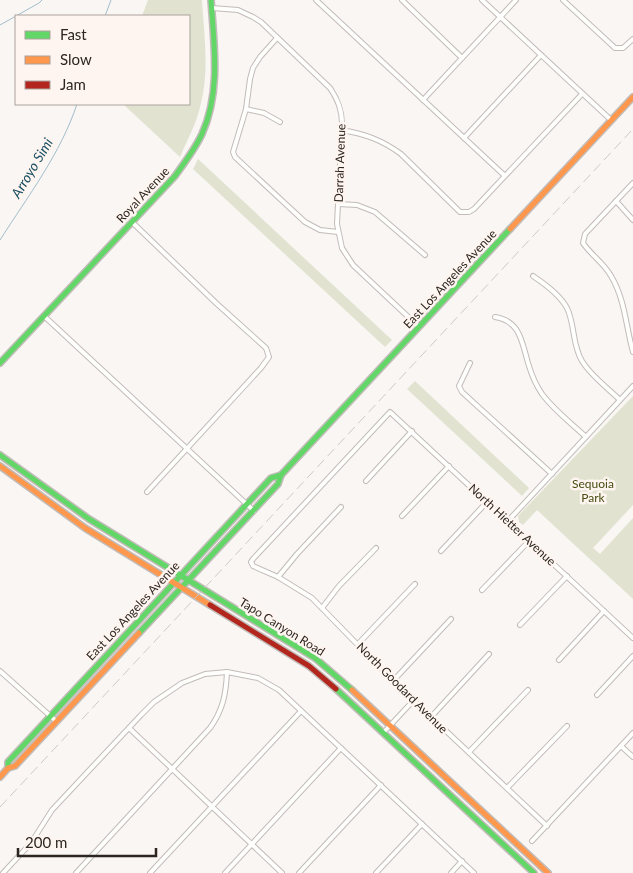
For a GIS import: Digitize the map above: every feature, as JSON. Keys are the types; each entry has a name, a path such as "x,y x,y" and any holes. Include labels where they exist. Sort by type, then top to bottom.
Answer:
{"main road":[{"name":"Royal Avenue","path":"0,363 182,167 196,146 212,102 216,77 211,0"},
{"name":"East Los Angeles Avenue","path":"0,777 8,768 15,766 182,588 278,484 282,475 633,97"},
{"name":"Tapo Canyon Road","path":"0,455 89,519 308,654 333,673 548,873"},
{"name":"Tapo Canyon Road","path":"0,466 85,528 309,666 384,732 534,873"},
{"name":"East Los Angeles Avenue","path":"8,768 8,762 270,478 282,475"}],"street":[{"path":"316,0 505,176"},
{"path":"402,0 462,58"},
{"path":"482,0 611,120"},
{"path":"423,100 516,0"},
{"path":"563,0 615,48 623,48 633,39"},
{"name":"Darrah Avenue","path":"212,8 233,9 261,22 336,96 342,114 338,204 338,232 342,248 353,265 419,327"},
{"path":"277,38 253,68 246,109 233,148 235,157 305,222 320,230 338,232"},
{"path":"464,138 541,55"},
{"path":"342,130 370,136 391,147 460,212 469,212 474,209 582,94"},
{"path":"246,109 264,113 280,122"},
{"path":"633,183 585,234 583,243 605,267 614,283 623,308 633,352"},
{"path":"616,201 633,220"},
{"path":"338,204 357,206 375,212 425,255"},
{"path":"132,222 266,348 269,357 147,492"},
{"path":"533,276 560,298 567,308 576,345 582,360 588,369 620,400"},
{"path":"44,316 254,510"},
{"path":"495,317 504,318 514,326 520,335 532,376 540,390 553,406 586,437"},
{"path":"470,363 459,386 462,392 552,474"},
{"path":"508,521 633,386"},
{"name":"North Hietter Avenue","path":"251,562 254,556 390,412 633,638"},
{"path":"366,481 412,432"},
{"path":"402,516 449,466"},
{"path":"441,551 487,502"},
{"path":"278,577 341,507"},
{"path":"482,590 529,541"},
{"path":"322,608 339,586 376,548"},
{"name":"North Goodard Avenue","path":"251,562 254,566 302,591 322,608 413,701 547,826"},
{"path":"520,625 567,576"},
{"path":"358,644 415,584"},
{"path":"559,660 604,611"},
{"path":"393,681 451,618"},
{"path":"431,717 489,654"},
{"path":"597,695 633,656"},
{"path":"76,873 210,728 218,717 225,698 228,672"},
{"path":"3,873 30,843 52,810 154,702 182,682 204,674 228,672 246,675 266,682 279,690 474,873"},
{"path":"1,673 57,722"},
{"path":"469,752 528,690"},
{"path":"384,732 413,701"},
{"path":"150,873 301,711"},
{"path":"507,788 567,726"},
{"path":"129,728 282,873"},
{"path":"532,841 633,733"},
{"path":"621,746 633,757"},
{"path":"224,873 341,748"},
{"path":"299,873 381,786"},
{"path":"376,873 422,824"},
{"path":"451,873 462,861"}],"green space":[{"path":"148,0 202,0 206,67 205,81 198,114 180,157 124,105 190,105 190,15 142,15"},
{"path":"198,159 392,340 385,347 193,169"},
{"path":"415,381 529,488 522,496 407,389"},
{"name":"Sequoia Park","path":"633,396 633,505 593,548 600,554 633,518 633,599 537,510 523,525 519,522 518,516"}],"waterway":[{"path":"18,15 42,0"},
{"name":"Arroyo Simi","path":"105,15 111,0"},
{"path":"0,25 15,17"},
{"name":"Arroyo Simi","path":"0,240 53,157 77,105"}],"railway":[{"path":"0,807 633,129"}],"traffic: fast":[{"path":"0,363 175,176 196,145 208,118 214,85 215,68 211,0"},
{"path":"139,633 278,484 281,475 510,229"},
{"path":"0,455 89,519 315,658 352,690"},
{"path":"8,768 8,762 271,478 281,475"},
{"path":"336,689 534,873"}],"traffic: slow":[{"path":"510,229 633,97"},
{"path":"0,466 85,528 210,605"},
{"path":"0,777 8,768 15,766 139,633"},
{"path":"352,690 548,873"}],"traffic: jam":[{"path":"210,605 309,666 336,689"}]}
